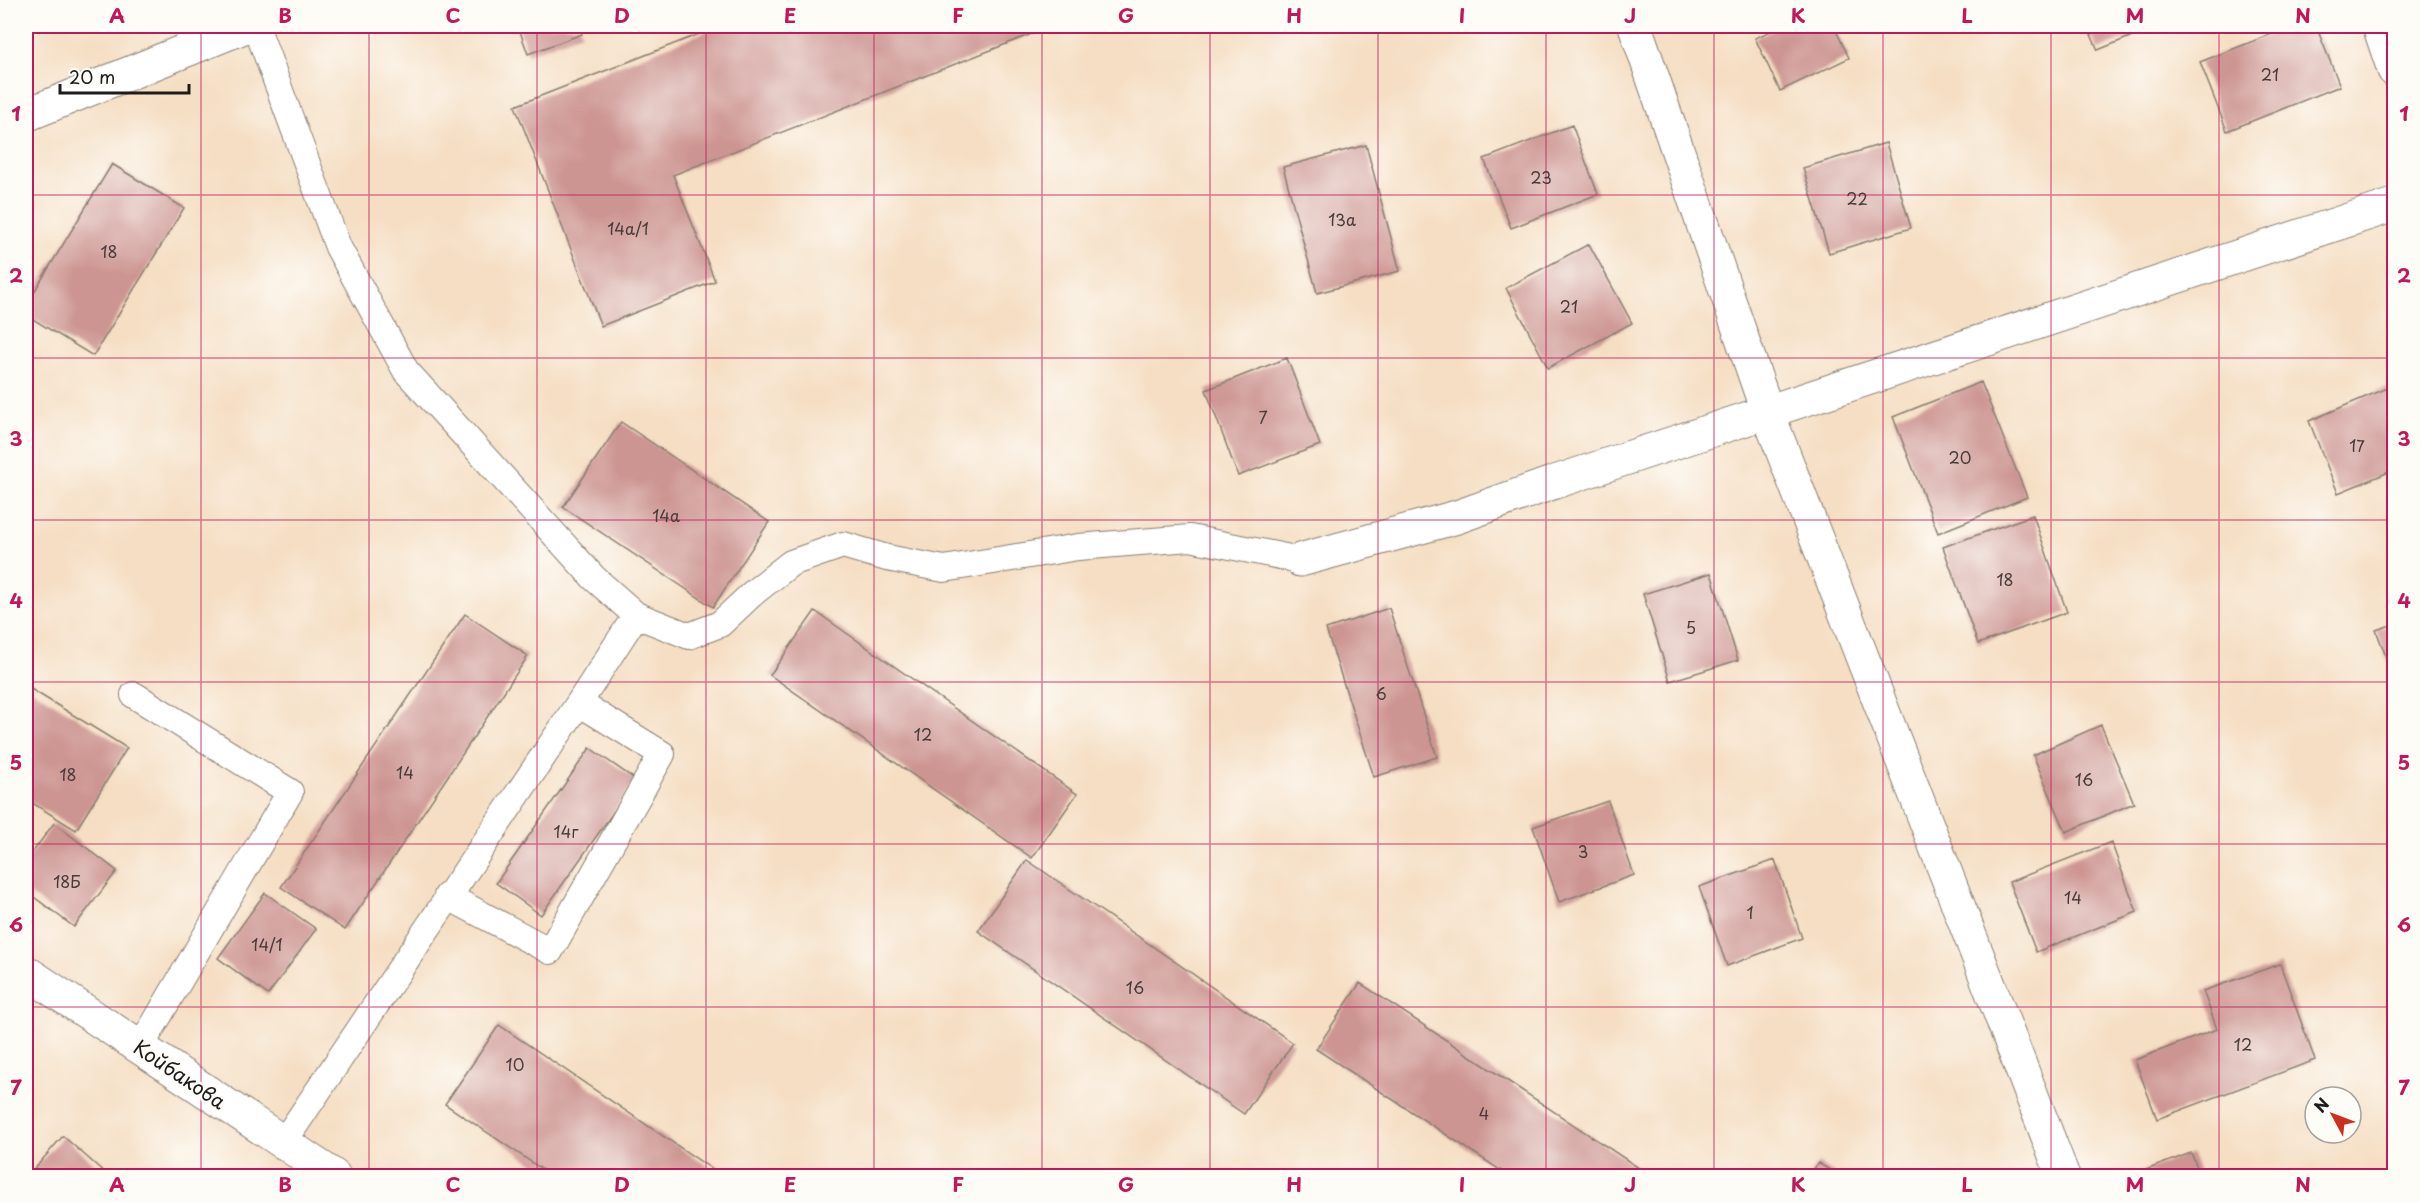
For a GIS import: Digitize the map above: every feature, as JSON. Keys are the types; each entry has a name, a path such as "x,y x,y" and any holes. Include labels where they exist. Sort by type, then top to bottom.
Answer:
{"street":[{"path":"26,115 246,26"},
{"path":"1635,26 1767,411 2063,1176"},
{"path":"2379,26 2394,69"},
{"path":"1300,560 1457,517 1767,411 2394,205"},
{"name":"Койбакова","path":"26,972 334,1176"}],"lane":[{"path":"256,26 338,247 406,371 594,579 636,615 689,636 720,624 753,593 791,563 843,545 887,558 944,569 1078,547 1190,538 1300,560"},
{"path":"283,1143 636,615"},
{"path":"134,695 290,792 140,1048"},
{"path":"447,896 550,951 662,754 579,703"}],"building":[{"path":"518,26 579,26 582,34 528,54"},
{"path":"720,26 1052,26 673,175 715,281 601,326 515,106"},
{"path":"1782,26 1834,26 1849,58 1780,91 1755,38"},
{"path":"2087,26 2157,26 2098,50"},
{"path":"2292,26 2316,26 2340,86 2227,131 2200,62"},
{"path":"1572,125 1598,194 1511,228 1484,159"},
{"path":"1886,143 1911,228 1829,253 1803,168"},
{"path":"1366,145 1400,271 1317,293 1283,167"},
{"path":"112,164 184,208 93,356 28,316 26,321 26,293 31,297"},
{"path":"1589,244 1632,323 1548,368 1506,288"},
{"path":"1287,358 1320,445 1238,476 1206,390"},
{"path":"1981,382 2027,497 1938,533 1893,417"},
{"path":"2389,387 2394,402 2394,470 2338,493 2309,421"},
{"path":"621,422 769,522 713,607 563,507"},
{"path":"2033,515 2067,612 1978,644 1943,547"},
{"path":"1711,573 1738,660 1670,681 1643,594"},
{"path":"1389,608 1437,757 1374,777 1326,629"},
{"path":"815,611 1077,794 1032,858 770,675"},
{"path":"465,614 528,656 345,930 281,887"},
{"path":"2394,624 2394,678 2376,630"},
{"path":"26,686 127,748 76,830 26,799"},
{"path":"2101,725 2134,803 2066,832 2033,755"},
{"path":"590,748 636,780 541,915 496,883"},
{"path":"1608,801 1634,875 1559,902 1533,827"},
{"path":"54,823 117,871 74,927 26,891 26,861"},
{"path":"2111,842 2137,912 2036,952 2009,882"},
{"path":"1027,860 1293,1043 1244,1114 978,931"},
{"path":"1775,860 1802,938 1727,966 1699,887"},
{"path":"265,893 316,929 268,995 218,958"},
{"path":"2280,964 2315,1060 2157,1119 2135,1060 2217,1029 2203,991"},
{"path":"1360,983 1651,1176 1509,1176 1316,1049"},
{"path":"499,1025 722,1176 552,1176 445,1104"},
{"path":"63,1136 105,1173 102,1176 28,1176"},
{"path":"2191,1153 2201,1176 2130,1176"},
{"path":"1818,1163 1840,1176 1809,1176"}]}
